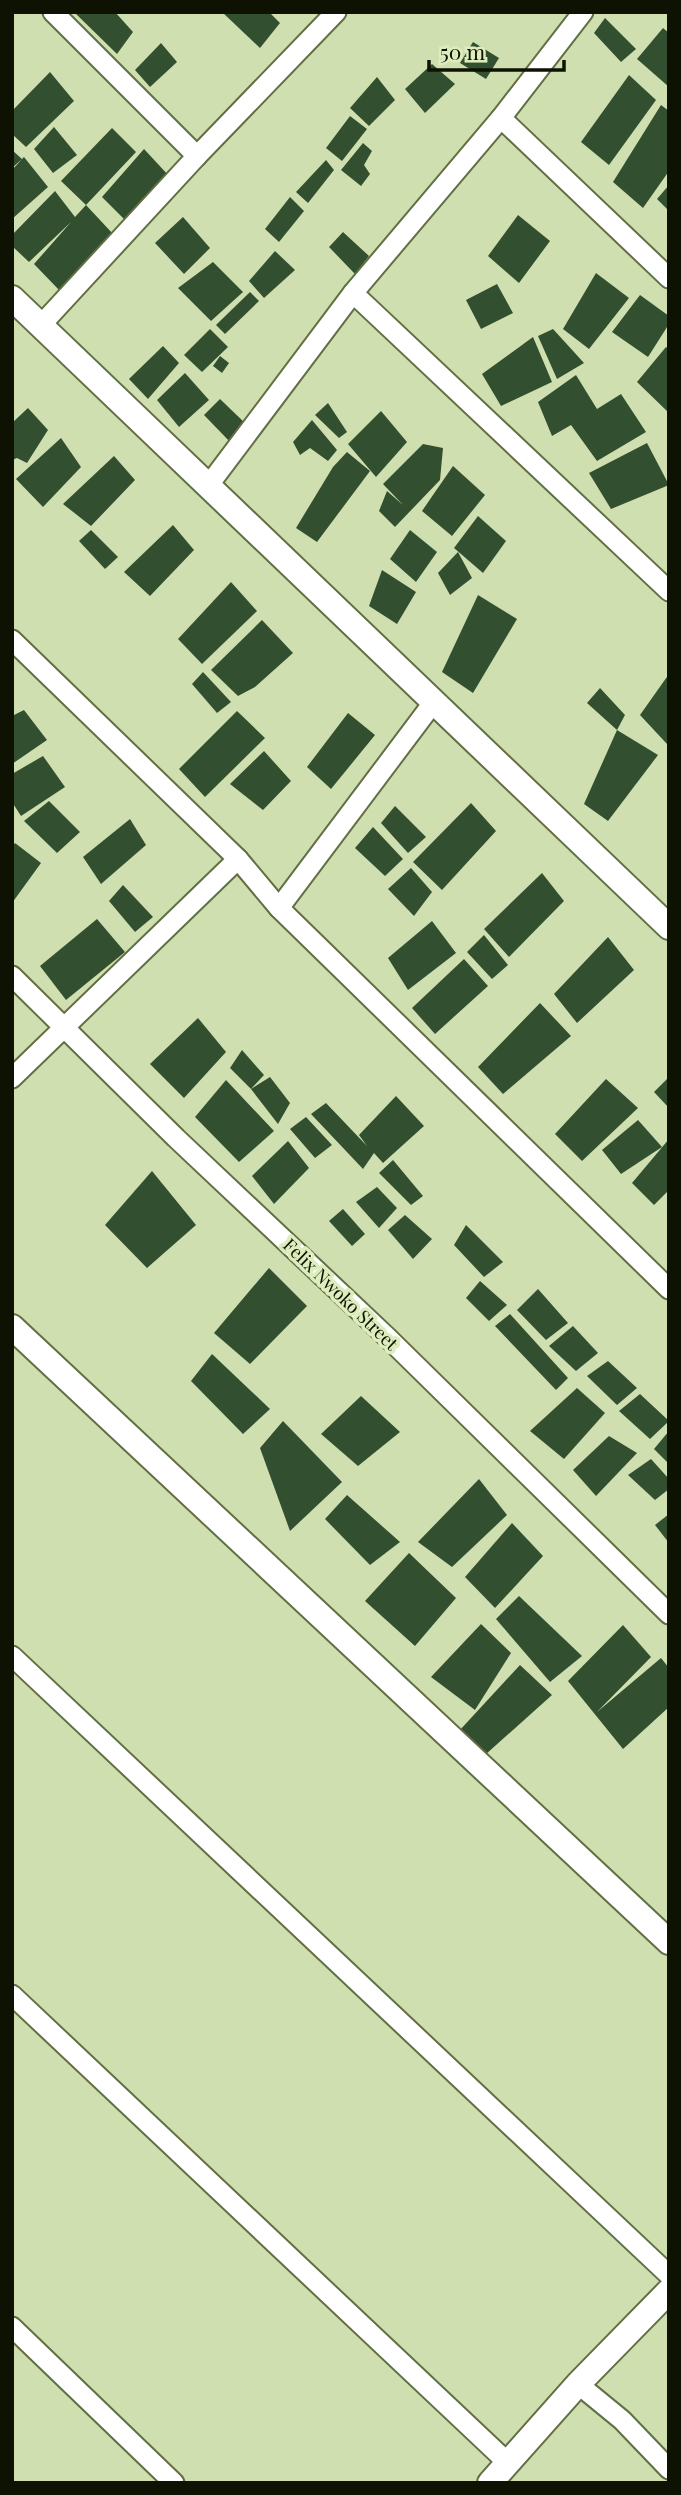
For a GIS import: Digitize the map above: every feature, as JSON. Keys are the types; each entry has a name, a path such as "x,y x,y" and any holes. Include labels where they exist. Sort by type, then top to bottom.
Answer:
{"street":[{"path":"52,12 197,156"},
{"path":"41,326 197,156 336,12"},
{"path":"208,486 353,293 500,118 583,12"},
{"path":"500,118 669,278"},
{"path":"353,293 669,591"},
{"path":"12,298 669,926"},
{"path":"12,639 238,859 279,908 669,1289"},
{"path":"279,908 433,703"},
{"path":"12,1078 238,859"},
{"name":"Felix Nwoko Street","path":"12,976 176,1138 387,1337 669,1614"},
{"path":"12,1327 669,1942"},
{"path":"12,1656 669,2275"},
{"path":"12,1995 508,2463"},
{"path":"489,2483 578,2384 669,2291"},
{"path":"12,2327 174,2483"},
{"path":"578,2384 622,2420 669,2469"}],"building":[{"path":"74,12 115,12 133,32 117,54"},
{"path":"222,12 269,12 280,23 260,48"},
{"path":"605,18 636,49 621,62 594,33"},
{"path":"663,28 669,33 669,87 637,59"},
{"path":"473,42 499,58 486,79 460,63"},
{"path":"161,43 177,62 150,87 135,70"},
{"path":"432,64 455,84 425,113 405,89"},
{"path":"50,72 74,101 26,147 12,134 12,111"},
{"path":"629,75 656,100 609,165 581,142"},
{"path":"377,77 395,100 369,126 350,108"},
{"path":"661,105 669,111 669,171 643,208 613,182"},
{"path":"350,116 367,129 342,161 326,148"},
{"path":"54,127 77,155 53,173 34,149"},
{"path":"112,128 136,152 86,205 61,181"},
{"path":"363,143 372,151 364,165 370,174 361,186 341,170"},
{"path":"144,149 170,177 126,221 102,197"},
{"path":"12,150 22,159 12,168"},
{"path":"24,157 48,187 12,219 12,170"},
{"path":"326,160 334,170 308,203 296,192"},
{"path":"669,185 669,211 657,199"},
{"path":"55,191 75,217 86,205 113,234 60,291 34,264 71,222 29,262 12,246 12,235"},
{"path":"290,197 304,211 279,242 265,229"},
{"path":"518,215 550,241 519,283 488,256"},
{"path":"183,217 210,248 184,274 155,243"},
{"path":"343,232 369,256 355,274 329,247"},
{"path":"275,251 295,270 264,298 249,281"},
{"path":"213,262 243,292 211,321 178,288"},
{"path":"596,273 629,298 589,349 563,329"},
{"path":"497,284 513,313 481,329 466,300"},
{"path":"250,292 259,301 225,334 216,325"},
{"path":"640,295 669,316 669,324 648,357 612,332"},
{"path":"210,329 228,347 202,372 184,355"},
{"path":"553,329 584,363 557,379 538,336"},
{"path":"533,337 552,382 501,406 482,374"},
{"path":"163,346 179,363 148,399 129,379"},
{"path":"666,347 669,349 669,413 637,382"},
{"path":"220,356 229,363 222,373 213,366"},
{"path":"185,373 209,400 179,427 157,400"},
{"path":"576,375 597,409 621,394 646,432 597,461 571,425 552,436 538,402"},
{"path":"220,399 246,424 232,444 204,415"},
{"path":"328,403 347,432 339,438 315,415"},
{"path":"28,408 48,430 27,463 17,458 12,460 12,423"},
{"path":"381,411 407,442 376,477 348,444"},
{"path":"312,420 337,450 328,461 310,448 300,455 293,442"},
{"path":"61,438 81,467 43,507 16,479"},
{"path":"647,443 669,485 611,509 589,473"},
{"path":"423,444 443,448 440,480 395,527 379,511 387,491 403,505 383,484"},
{"path":"347,452 370,471 317,542 296,528 333,467"},
{"path":"114,456 135,480 91,526 63,504"},
{"path":"453,466 485,495 452,536 422,511"},
{"path":"478,516 506,541 483,573 454,548"},
{"path":"173,525 194,550 150,596 124,572"},
{"path":"91,530 118,557 105,569 79,541"},
{"path":"410,530 437,552 416,582 390,559"},
{"path":"458,552 472,578 450,595 438,573"},
{"path":"382,570 416,592 397,624 369,606"},
{"path":"231,582 257,611 202,664 178,639"},
{"path":"478,595 517,619 473,693 442,672"},
{"path":"262,620 293,653 255,687 238,696 211,670"},
{"path":"203,672 231,702 217,713 192,684"},
{"path":"669,674 669,741 667,744 640,715"},
{"path":"600,688 625,715 617,730 587,703"},
{"path":"24,710 47,740 12,764 12,716"},
{"path":"237,711 265,738 205,797 179,769"},
{"path":"348,713 375,735 331,789 307,767"},
{"path":"617,730 658,755 608,821 584,804"},
{"path":"264,751 291,781 263,810 230,784"},
{"path":"43,756 65,787 21,816 12,802 12,774"},
{"path":"49,801 80,832 57,853 24,821"},
{"path":"471,803 496,831 442,890 413,862"},
{"path":"395,806 426,837 408,853 381,823"},
{"path":"130,819 146,845 101,884 83,857"},
{"path":"373,827 403,859 385,876 355,848"},
{"path":"15,843 41,863 12,903 12,847"},
{"path":"411,868 432,892 414,916 388,889"},
{"path":"542,873 564,901 509,957 484,929"},
{"path":"123,885 153,917 135,932 109,901"},
{"path":"97,919 125,952 66,1000 40,966"},
{"path":"432,921 456,953 408,990 388,958"},
{"path":"484,935 508,965 492,979 467,952"},
{"path":"608,937 634,970 577,1023 554,994"},
{"path":"464,959 488,986 435,1034 412,1008"},
{"path":"540,1003 571,1036 503,1094 478,1067"},
{"path":"198,1018 226,1052 184,1098 150,1064"},
{"path":"242,1050 264,1075 251,1089 230,1068"},
{"path":"270,1077 290,1103 278,1124 251,1089"},
{"path":"669,1077 669,1108 654,1092"},
{"path":"606,1079 638,1108 582,1161 555,1134"},
{"path":"226,1080 274,1131 239,1162 195,1117"},
{"path":"396,1096 424,1126 383,1163 374,1153 363,1169 311,1114 326,1103 367,1146 359,1135"},
{"path":"306,1117 332,1145 315,1158 290,1129"},
{"path":"638,1120 662,1147 621,1174 602,1150"},
{"path":"669,1139 669,1190 654,1205 632,1183"},
{"path":"288,1141 309,1168 274,1204 252,1176"},
{"path":"393,1160 423,1196 411,1205 379,1173"},
{"path":"152,1171 196,1225 147,1268 105,1225"},
{"path":"377,1187 397,1208 379,1228 356,1202"},
{"path":"343,1209 365,1234 352,1246 329,1221"},
{"path":"405,1215 432,1239 413,1259 388,1230"},
{"path":"466,1225 503,1262 484,1277 454,1245"},
{"path":"269,1268 307,1306 250,1364 214,1333"},
{"path":"480,1281 507,1305 489,1321 466,1298"},
{"path":"538,1289 568,1323 546,1340 517,1310"},
{"path":"510,1314 568,1378 556,1390 495,1326"},
{"path":"573,1326 598,1353 576,1371 549,1346"},
{"path":"212,1354 270,1409 243,1434 191,1381"},
{"path":"608,1361 637,1388 617,1405 587,1376"},
{"path":"577,1388 605,1413 564,1459 530,1431"},
{"path":"640,1394 669,1421 650,1439 619,1411"},
{"path":"361,1396 400,1432 358,1466 321,1434"},
{"path":"283,1421 342,1482 290,1531 260,1448"},
{"path":"669,1431 669,1464 654,1449"},
{"path":"609,1436 637,1453 596,1496 573,1470"},
{"path":"651,1459 669,1479 669,1489 655,1500 628,1475"},
{"path":"479,1479 507,1515 452,1567 418,1542"},
{"path":"347,1495 400,1542 370,1565 325,1519"},
{"path":"669,1514 669,1543 655,1525"},
{"path":"512,1523 543,1556 495,1608 465,1577"},
{"path":"409,1553 456,1598 415,1646 365,1601"},
{"path":"519,1596 582,1656 550,1682 496,1619"},
{"path":"481,1624 511,1653 475,1710 431,1677"},
{"path":"623,1625 651,1657 597,1712 661,1658 669,1668 669,1707 623,1749 568,1681"},
{"path":"520,1665 552,1695 485,1755 459,1731"}]}
